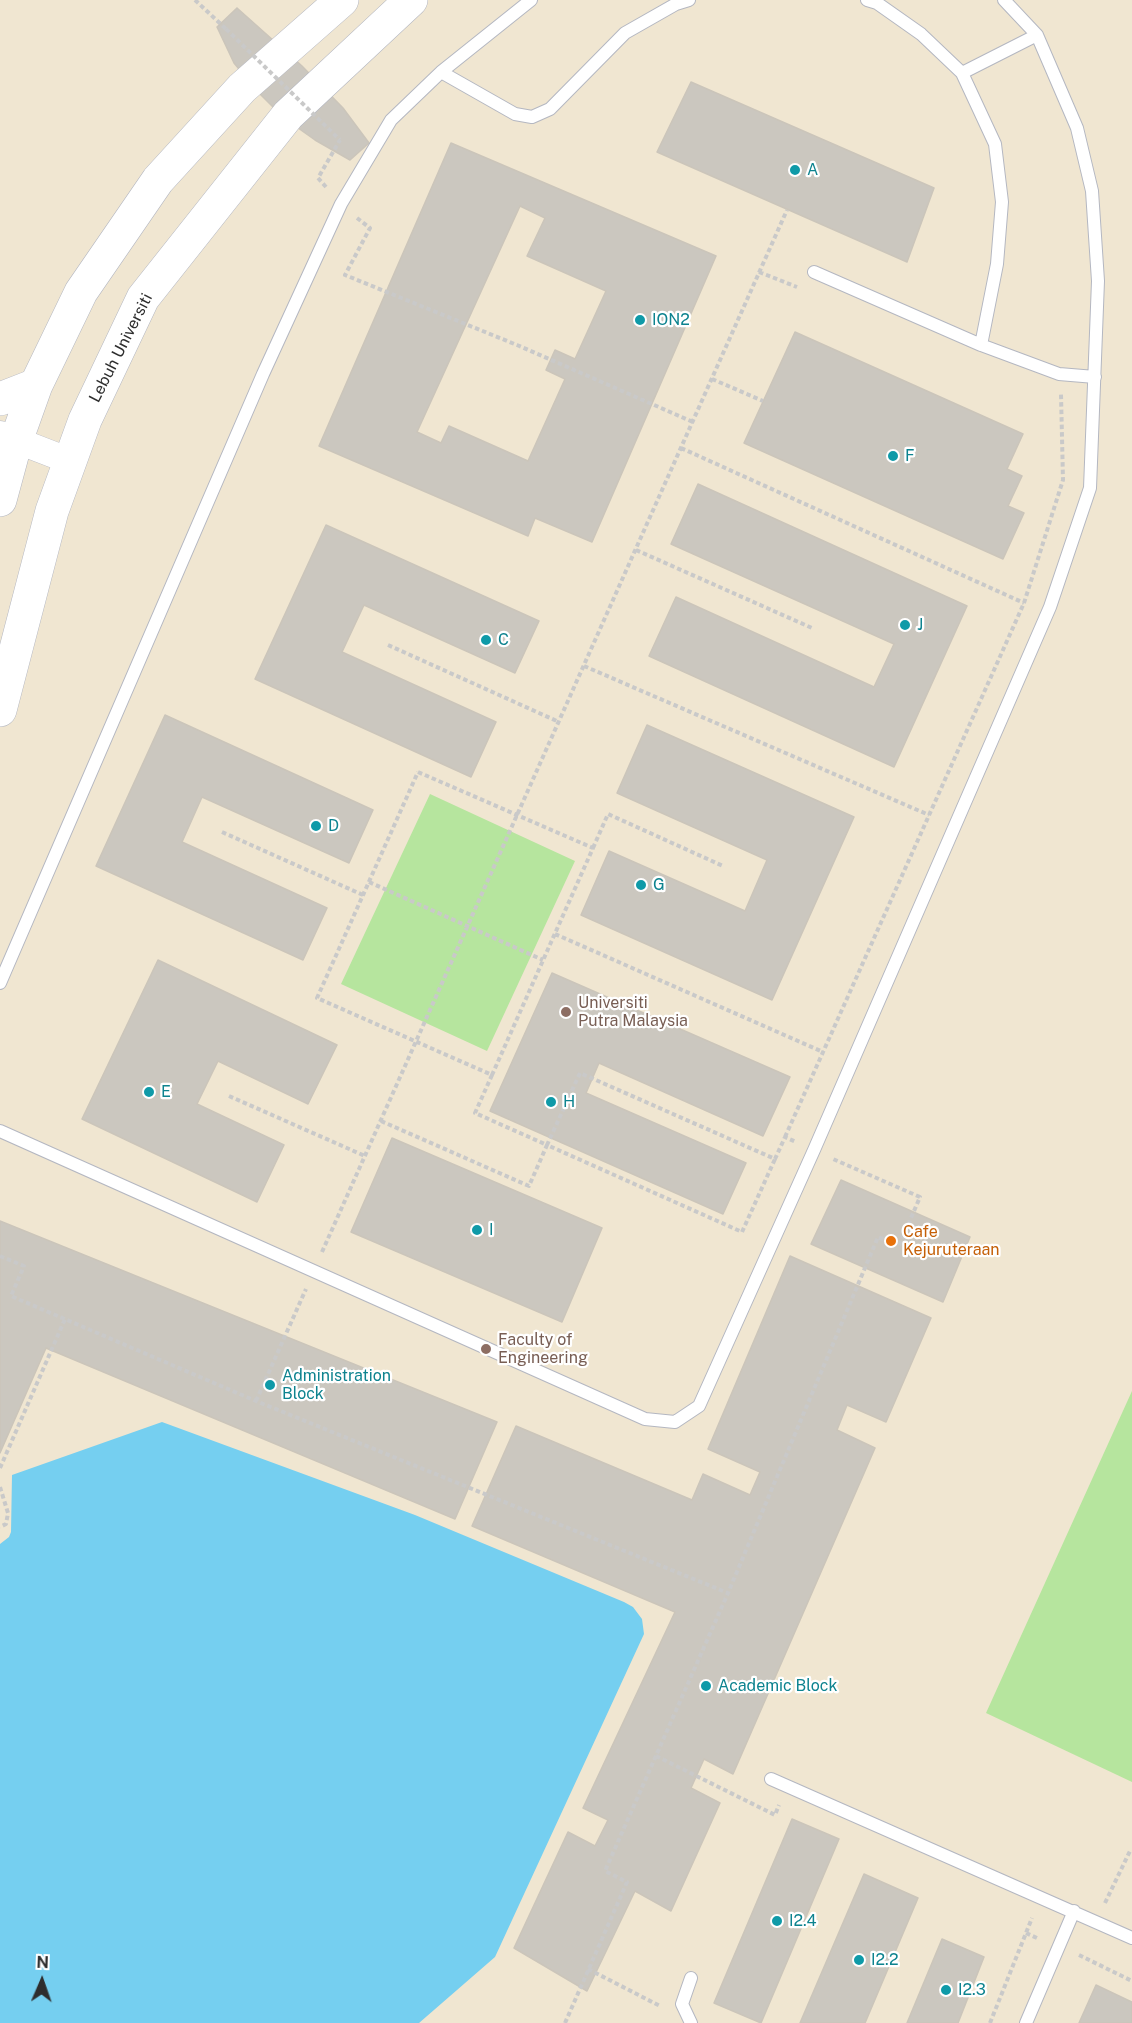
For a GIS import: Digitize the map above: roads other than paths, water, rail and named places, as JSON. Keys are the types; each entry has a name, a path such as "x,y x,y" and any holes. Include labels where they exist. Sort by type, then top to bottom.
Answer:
{"street":[{"path":"1,493 8,437 81,292 158,180 242,88 342,0"},
{"name":"Lebuh Universiti","path":"0,710 52,511 85,420 143,298 288,115 411,0"},
{"path":"0,399 36,385"},
{"path":"8,437 70,461"}],"lane":[{"path":"0,983 263,374 341,204 391,120 441,72 531,0"},
{"path":"441,72 515,114 532,117 550,109 625,33 676,4 689,0"},
{"path":"867,0 877,3 921,34 962,73 995,144 1002,202 997,264 981,345"},
{"path":"0,1131 645,1419 675,1422 699,1406 814,1150 1050,607 1090,488 1098,281 1092,191 1077,128 1037,35 1004,0"},
{"path":"962,73 1037,35"},
{"path":"814,273 981,345 1059,374 1095,377"},
{"path":"771,1779 1132,1938"},
{"path":"1026,2023 1074,1911"},
{"path":"691,2023 682,2004 692,1978"}],"water":[{"path":"162,1422 415,1515 624,1602 633,1607 642,1619 644,1634 495,1957 419,2023 0,2023 0,1544 9,1537 11,1532 12,1475"}],"place":[{"name":"A","path":"795,170"},
{"name":"ION2","path":"640,320"},
{"name":"F","path":"893,456"},
{"name":"J","path":"905,625"},
{"name":"C","path":"486,640"},
{"name":"D","path":"316,826"},
{"name":"G","path":"641,885"},
{"name":"Universiti Putra Malaysia","path":"566,1012"},
{"name":"E","path":"149,1092"},
{"name":"H","path":"551,1102"},
{"name":"I","path":"477,1230"},
{"name":"Cafe Kejuruteraan","path":"891,1241"},
{"name":"Faculty of Engineering","path":"486,1349"},
{"name":"Administration Block","path":"270,1385"},
{"name":"Academic Block","path":"706,1686"},
{"name":"I2.4","path":"777,1921"},
{"name":"I2.2","path":"859,1960"},
{"name":"I2.3","path":"946,1990"}]}
